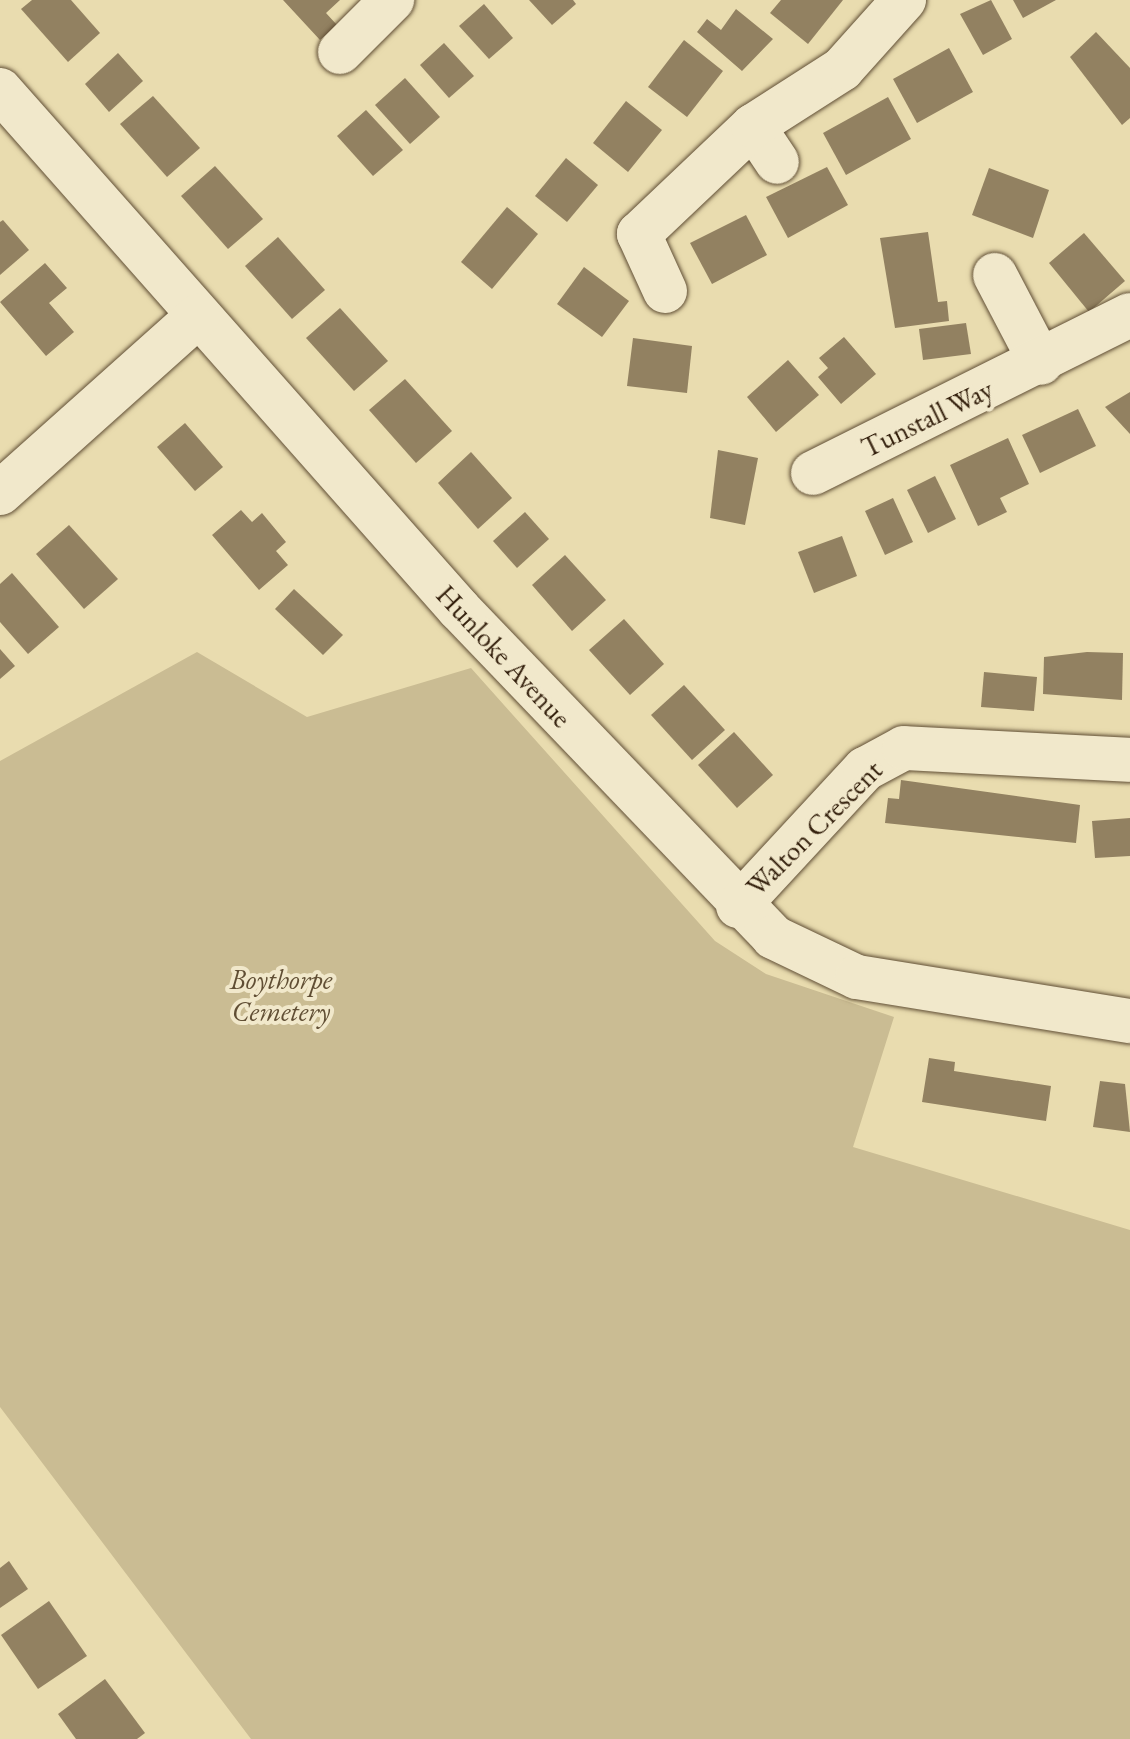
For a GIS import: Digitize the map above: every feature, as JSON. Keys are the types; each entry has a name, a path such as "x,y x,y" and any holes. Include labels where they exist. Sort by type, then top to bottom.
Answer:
{"street":[{"path":"340,52 392,0"},
{"path":"665,291 639,234 753,126 842,69 904,0"},
{"name":"Hunloke Avenue","path":"0,90 198,316 738,906 812,960 857,977 1130,1021"},
{"path":"753,126 777,162"},
{"path":"995,275 1041,363"},
{"name":"Tunstall Way","path":"813,473 1041,363 1130,315"},
{"path":"0,493 198,316"},
{"name":"Walton Crescent","path":"738,906 865,769 904,748 1130,760"}],"green space":[{"name":"Boythorpe Cemetery","path":"197,652 307,717 471,668 715,941 766,974 894,1017 853,1147 1130,1230 1130,1739 251,1739 0,1407 0,761"}],"building":[{"path":"32,0 71,0 100,33 68,62 21,9"},
{"path":"283,0 340,0 326,13 337,25 320,40"},
{"path":"529,0 573,0 576,4 552,25"},
{"path":"781,0 843,0 808,44 770,13"},
{"path":"991,0 1012,39 983,55 960,14"},
{"path":"1013,0 1056,0 1023,18"},
{"path":"484,4 513,38 489,59 459,26"},
{"path":"736,9 773,39 742,71 697,32 707,19 721,30"},
{"path":"1096,32 1130,68 1130,118 1122,125 1070,57"},
{"path":"684,40 723,71 687,117 648,87"},
{"path":"444,43 474,76 449,98 420,65"},
{"path":"949,48 973,92 917,123 893,79"},
{"path":"118,53 143,81 109,112 85,84"},
{"path":"405,78 440,117 410,144 375,105"},
{"path":"153,96 200,148 167,177 120,124"},
{"path":"888,97 911,139 846,175 823,133"},
{"path":"626,101 662,130 628,172 593,143"},
{"path":"366,110 403,150 373,176 337,136"},
{"path":"566,158 598,185 567,222 535,196"},
{"path":"215,166 263,219 228,249 181,196"},
{"path":"827,167 848,205 788,238 766,197"},
{"path":"989,168 1049,190 1033,238 972,215"},
{"path":"507,207 538,234 492,289 461,262"},
{"path":"746,215 767,255 712,284 690,243"},
{"path":"3,220 29,250 0,275 0,222"},
{"path":"928,232 938,302 947,301 949,321 895,328 880,238"},
{"path":"1084,233 1125,281 1089,312 1049,263"},
{"path":"278,237 325,290 292,319 245,266"},
{"path":"45,263 67,288 49,303 74,332 46,356 0,302"},
{"path":"584,267 629,301 602,337 557,304"},
{"path":"340,308 388,361 354,391 306,338"},
{"path":"966,323 971,354 923,360 919,329"},
{"path":"844,337 876,374 841,404 818,377 828,368 819,358"},
{"path":"633,338 692,346 687,393 627,386"},
{"path":"788,360 819,395 776,432 747,397"},
{"path":"405,379 452,431 416,463 369,410"},
{"path":"1130,392 1130,434 1105,407"},
{"path":"1078,409 1096,446 1040,473 1022,435"},
{"path":"185,423 223,467 195,491 157,447"},
{"path":"1008,438 1029,484 1000,498 1007,512 978,526 950,465"},
{"path":"718,450 758,458 745,525 710,518"},
{"path":"471,452 512,498 478,529 438,483"},
{"path":"935,476 956,519 928,533 907,490"},
{"path":"893,498 913,542 885,555 865,511"},
{"path":"241,510 252,522 262,513 286,542 276,551 288,565 259,590 212,535"},
{"path":"525,512 549,539 517,568 493,541"},
{"path":"69,525 118,579 84,609 36,554"},
{"path":"842,536 857,576 814,593 798,552"},
{"path":"565,555 606,600 572,631 532,585"},
{"path":"12,573 59,627 28,654 0,622 0,584"},
{"path":"294,589 343,635 323,655 275,609"},
{"path":"624,619 664,664 630,695 589,650"},
{"path":"0,649 15,666 0,679"},
{"path":"1087,652 1123,653 1122,700 1043,694 1044,657"},
{"path":"984,672 1037,677 1034,711 981,707"},
{"path":"684,685 725,730 692,760 651,715"},
{"path":"734,732 773,775 737,808 698,765"},
{"path":"901,780 1080,805 1076,843 885,823 888,798 899,799"},
{"path":"1130,818 1130,856 1095,858 1092,821"},
{"path":"929,1058 955,1062 954,1071 1051,1086 1046,1121 922,1102"},
{"path":"1100,1081 1125,1084 1130,1132 1093,1127"},
{"path":"9,1561 28,1589 0,1608 0,1568"},
{"path":"49,1601 87,1656 38,1689 1,1635"},
{"path":"105,1679 145,1733 137,1739 76,1739 58,1714"}]}
